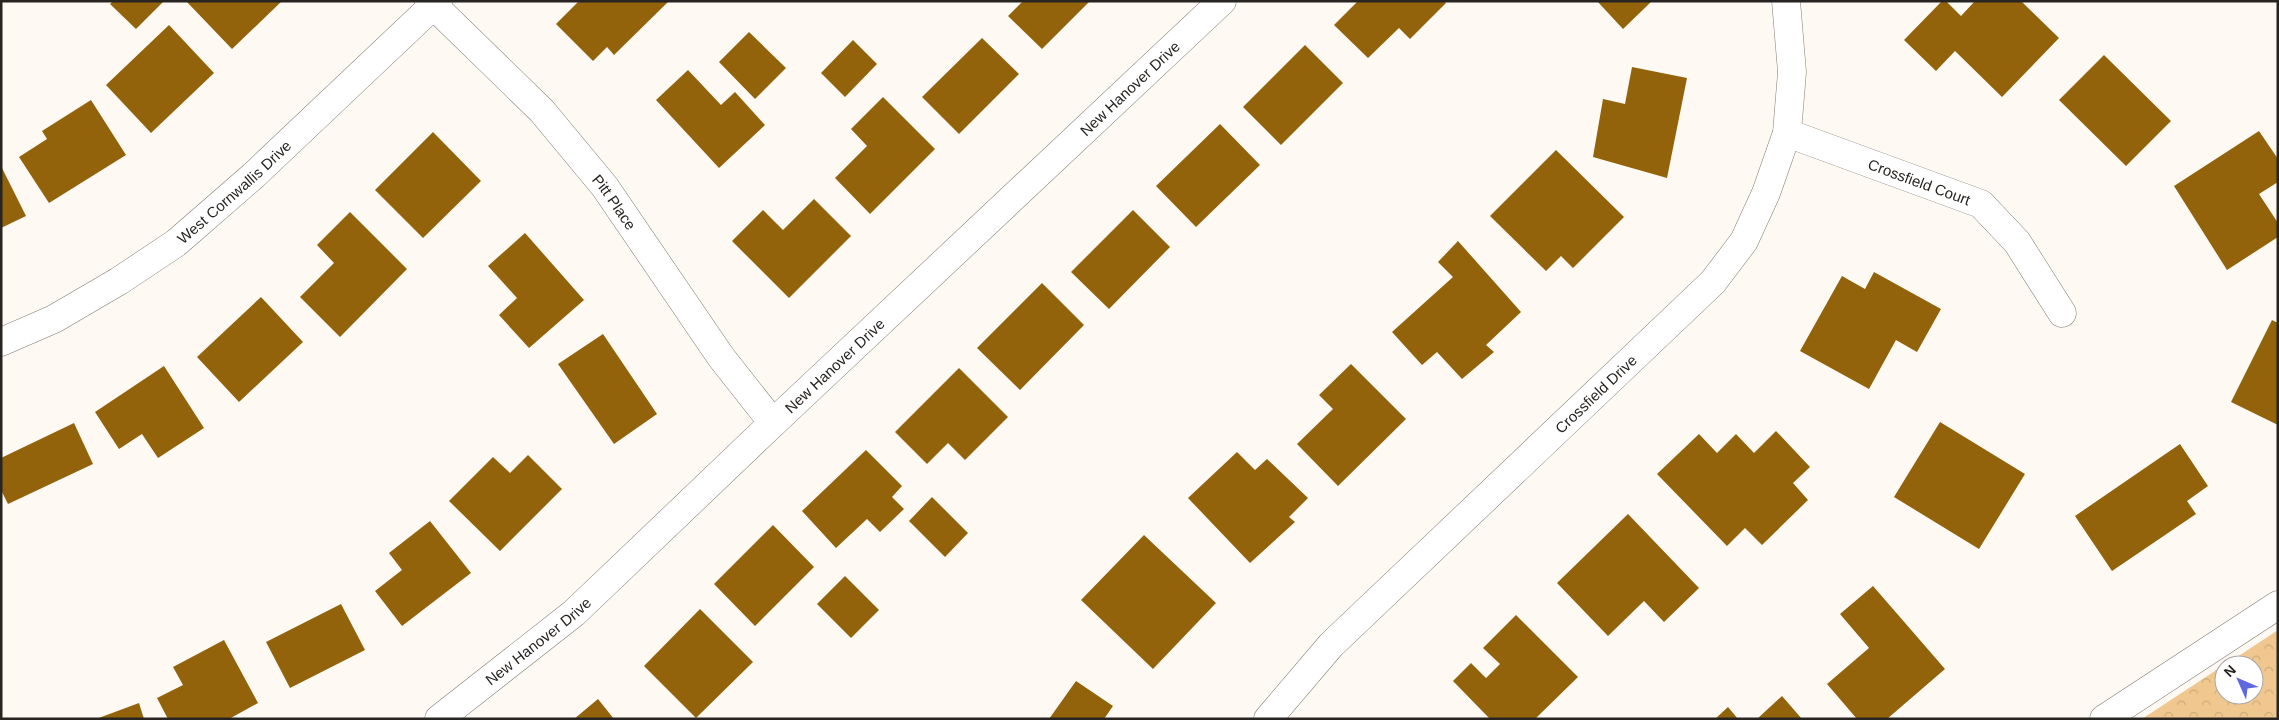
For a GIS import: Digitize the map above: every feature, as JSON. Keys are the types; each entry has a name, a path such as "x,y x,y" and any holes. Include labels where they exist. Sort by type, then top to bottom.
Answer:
{"street":[{"name":"New Hanover Drive","path":"439,719 574,613 773,422 1222,1"},
{"name":"Crossfield Drive","path":"1268,719 1331,646 1713,282 1744,240 1766,193 1787,133 1792,72 1786,1"},
{"name":"Pitt Place","path":"434,3 542,112 605,187 721,357 773,422"},
{"name":"West Cornwallis Drive","path":"1,342 54,319 119,281 176,243 253,176 434,3"},
{"name":"Crossfield Court","path":"1787,133 1981,204 2017,242 2062,313"},
{"path":"2104,719 2278,605"}],"green space":[{"path":"2278,630 2278,719 2142,719 2214,672 2214,705 2264,705 2264,655 2240,655"}],"building":[{"path":"113,1 164,1 136,29 110,4"},
{"path":"186,1 282,1 232,49"},
{"path":"579,1 669,1 614,55 607,47 593,61 556,24"},
{"path":"1023,1 1090,1 1042,49 1008,16"},
{"path":"1358,1 1444,1 1446,3 1410,39 1399,28 1368,58 1334,25"},
{"path":"1597,1 1652,1 1623,29"},
{"path":"1942,1 1946,1 1961,16 1975,1 2021,1 2059,38 2002,97 1955,51 1936,71 1904,40"},
{"path":"169,25 214,73 151,133 106,85"},
{"path":"749,32 786,68 755,99 719,62"},
{"path":"982,38 1019,74 959,134 922,97"},
{"path":"853,40 877,64 845,97 821,73"},
{"path":"1305,45 1343,83 1281,145 1243,107"},
{"path":"2104,55 2171,121 2126,166 2059,100"},
{"path":"1632,67 1687,78 1667,178 1593,157 1603,99 1625,104"},
{"path":"688,70 721,105 735,92 765,125 719,168 656,100"},
{"path":"883,97 935,149 870,214 835,178 867,146 851,129"},
{"path":"91,100 126,155 49,203 19,157 47,139 42,131"},
{"path":"1220,124 1260,165 1196,227 1156,186"},
{"path":"2259,131 2278,159 2278,182 2259,194 2278,223 2278,237 2227,270 2174,186"},
{"path":"433,132 481,181 423,238 375,190"},
{"path":"1556,150 1624,217 1573,268 1561,256 1546,271 1490,216"},
{"path":"1,166 26,216 1,228"},
{"path":"814,199 851,236 789,298 732,241 763,210 783,230"},
{"path":"1133,210 1170,247 1109,309 1071,272"},
{"path":"350,212 407,269 340,337 300,297 334,263 317,245"},
{"path":"525,233 584,300 529,348 499,315 517,298 488,266"},
{"path":"1458,241 1521,312 1486,345 1494,352 1462,379 1437,352 1422,365 1392,332 1453,277 1438,262"},
{"path":"1874,272 1941,309 1917,352 1896,340 1869,389 1800,351 1842,276 1865,289"},
{"path":"1042,283 1084,325 1020,390 977,348"},
{"path":"261,297 303,342 239,402 197,357"},
{"path":"2272,320 2278,323 2278,425 2231,402"},
{"path":"603,334 657,414 614,444 558,364"},
{"path":"1351,364 1406,419 1338,486 1297,444 1333,409 1319,395"},
{"path":"164,366 204,428 158,458 142,434 119,449 95,412"},
{"path":"959,368 1008,417 965,460 948,443 927,464 895,432"},
{"path":"1940,422 2025,474 1979,549 1894,497"},
{"path":"74,423 93,464 8,504 1,490 1,458"},
{"path":"1776,431 1810,467 1793,483 1808,500 1762,545 1745,528 1727,546 1657,474 1699,434 1717,453 1736,434 1754,453"},
{"path":"2180,444 2208,486 2187,501 2196,514 2112,571 2075,516"},
{"path":"866,450 902,486 892,497 904,509 880,532 867,519 836,548 802,511"},
{"path":"1237,452 1255,470 1267,459 1308,498 1289,517 1295,522 1250,563 1188,498"},
{"path":"528,455 562,489 500,551 449,501 493,457 510,473"},
{"path":"932,497 968,533 945,557 909,521"},
{"path":"1628,514 1699,588 1664,622 1644,601 1608,636 1557,583"},
{"path":"430,521 471,573 402,626 375,591 402,570 389,553"},
{"path":"773,525 814,567 755,626 714,584"},
{"path":"1144,535 1216,603 1153,669 1081,600"},
{"path":"845,576 879,610 851,638 817,604"},
{"path":"1873,586 1945,669 1887,719 1857,719 1827,684 1869,648 1840,614"},
{"path":"341,604 365,650 290,688 266,642"},
{"path":"700,609 753,662 696,718 644,666"},
{"path":"1516,615 1578,677 1535,719 1490,719 1453,681 1471,663 1486,678 1500,664 1483,648"},
{"path":"224,640 258,703 229,719 168,719 157,698 183,685 173,667"},
{"path":"1076,681 1113,706 1104,719 1049,719"},
{"path":"1782,696 1802,719 1757,719"},
{"path":"598,699 614,719 574,719"},
{"path":"139,703 144,719 96,719"},
{"path":"1728,707 1738,719 1715,719"}]}
